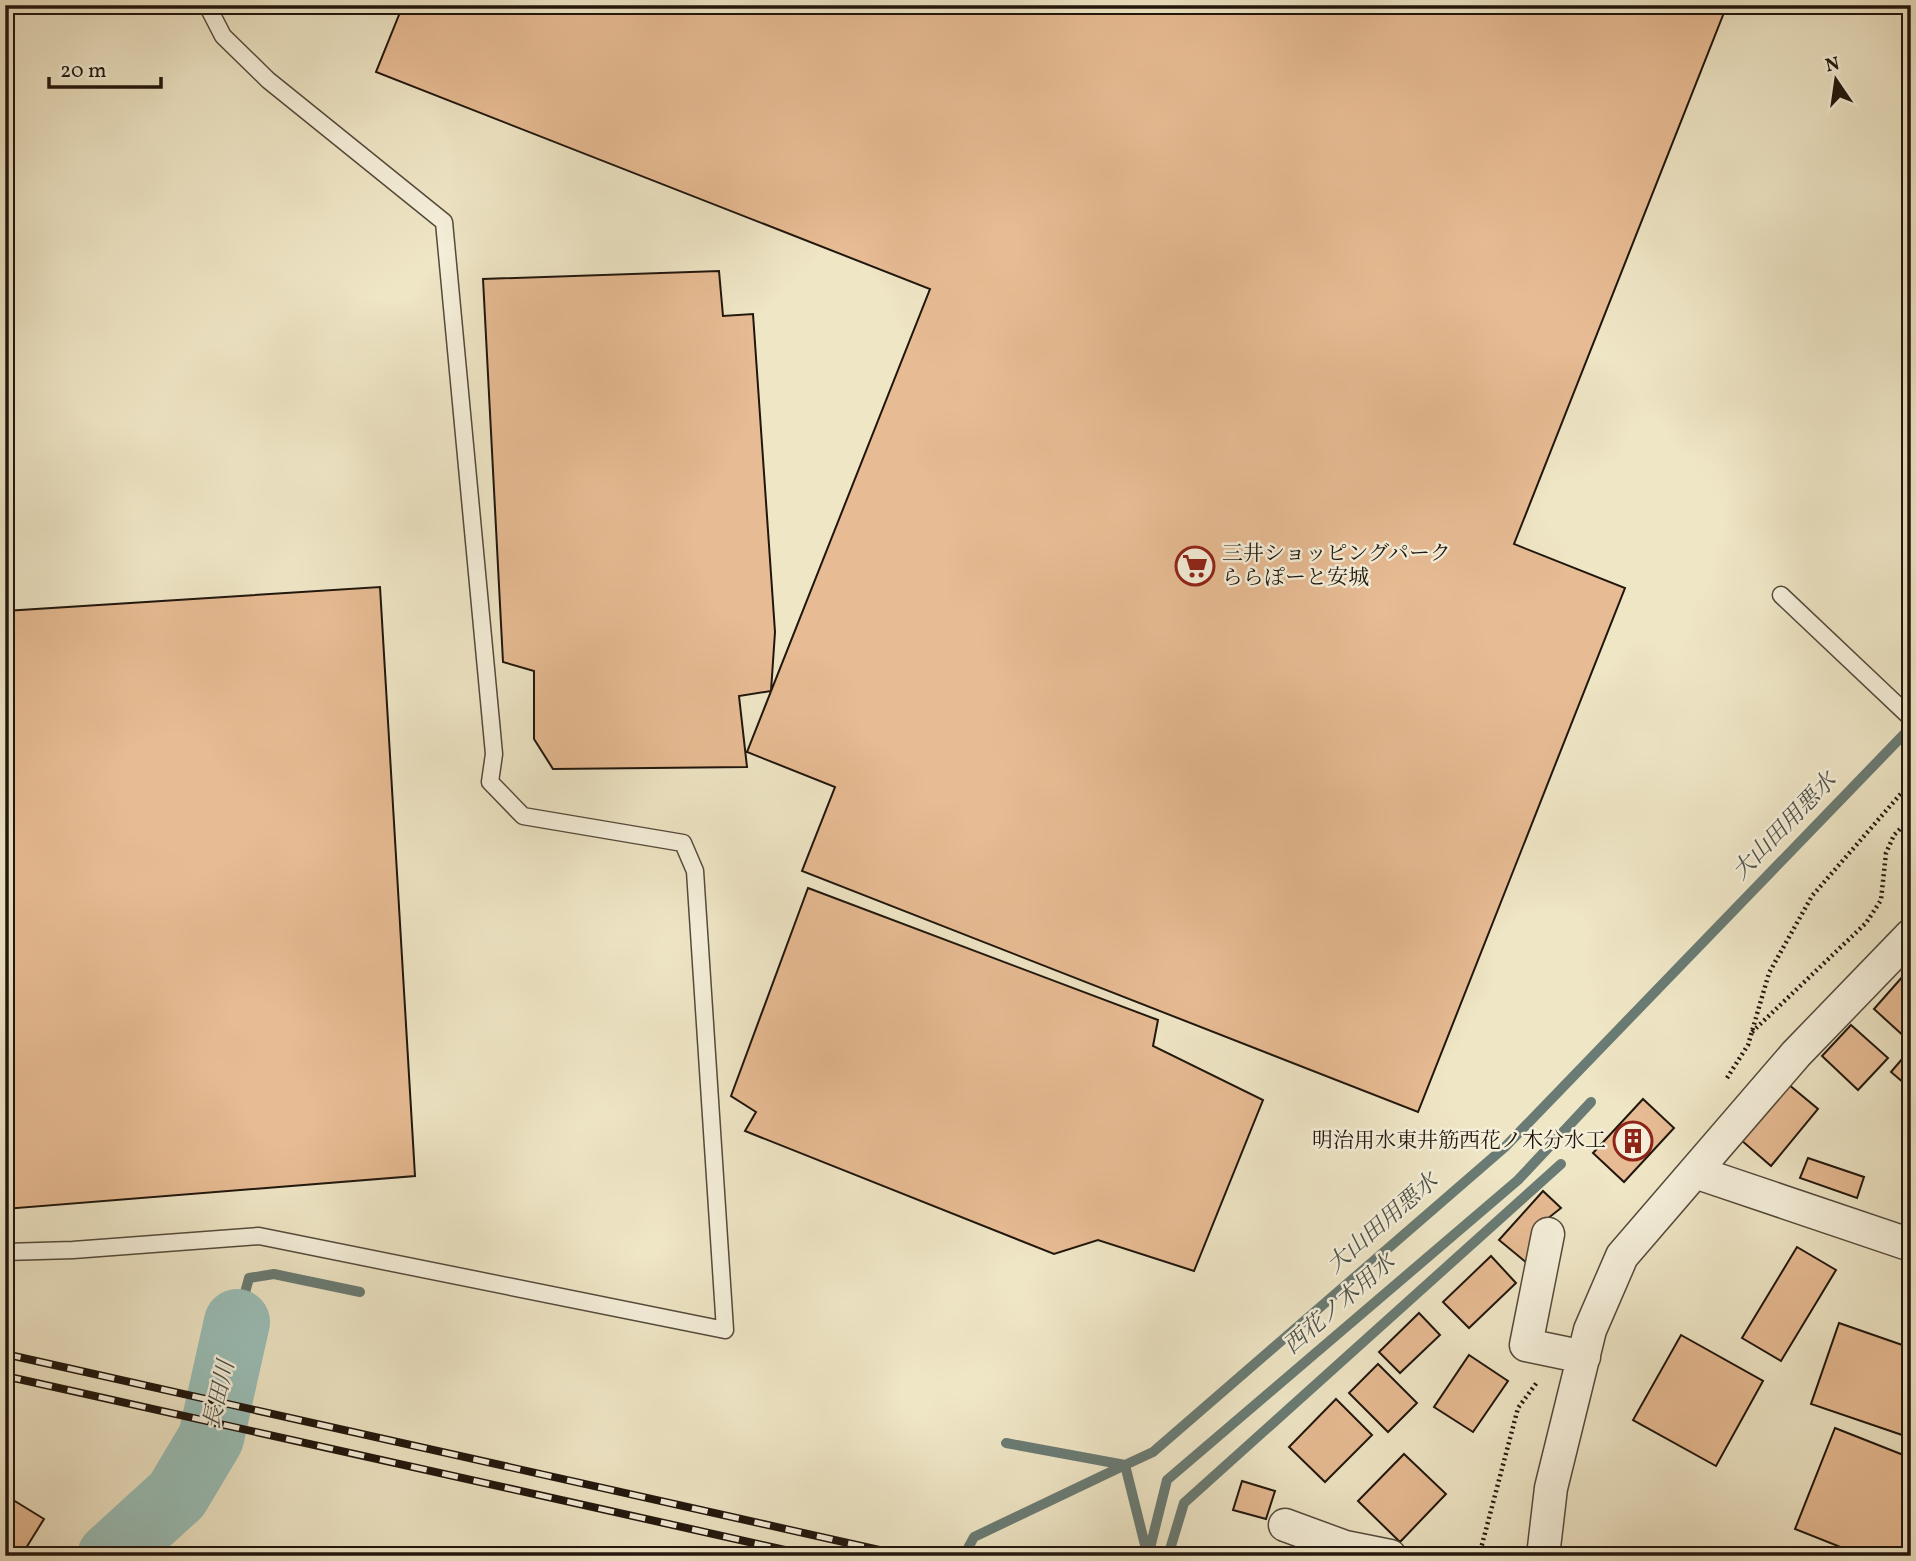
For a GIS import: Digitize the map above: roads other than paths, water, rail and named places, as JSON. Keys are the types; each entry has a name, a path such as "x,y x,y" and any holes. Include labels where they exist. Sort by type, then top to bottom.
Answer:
{"street":[{"path":"1543,1556 1552,1488 1590,1330 1622,1256 1796,1054 1911,935"},
{"path":"1695,1172 1911,1245"},
{"path":"1549,1234 1526,1345 1584,1357"},
{"path":"1285,1525 1345,1547 1390,1556"}],"lane":[{"path":"5,1252 73,1250 259,1236 725,1330 695,871 683,843 523,816 490,782 494,754 444,222 268,80 223,36 207,5"},
{"path":"1781,595 1907,714"}],"waterway":[{"name":"大山田用悪水","path":"1006,1443 1125,1465 1153,1452 1505,1147 1911,727"},
{"name":"西花ノ木用水","path":"1148,1556 1167,1480 1518,1180 1591,1102"},
{"path":"1168,1556 1184,1503 1561,1164"},
{"path":"237,1322 249,1278 274,1274 360,1292"},
{"name":"長田川","path":"110,1556 177,1495 211,1438 237,1322"},
{"name":"西花ノ木用水","path":"967,1550 974,1537 1125,1465 1147,1553"}],"railway":[{"path":"5,1354 906,1556"},
{"path":"5,1376 812,1556"}],"place":[{"name":"三井ショッピングパーク ららぽーと安城","path":"1195,566"},
{"name":"明治用水東井筋西花ノ木分水工","path":"1633,1141"}]}
